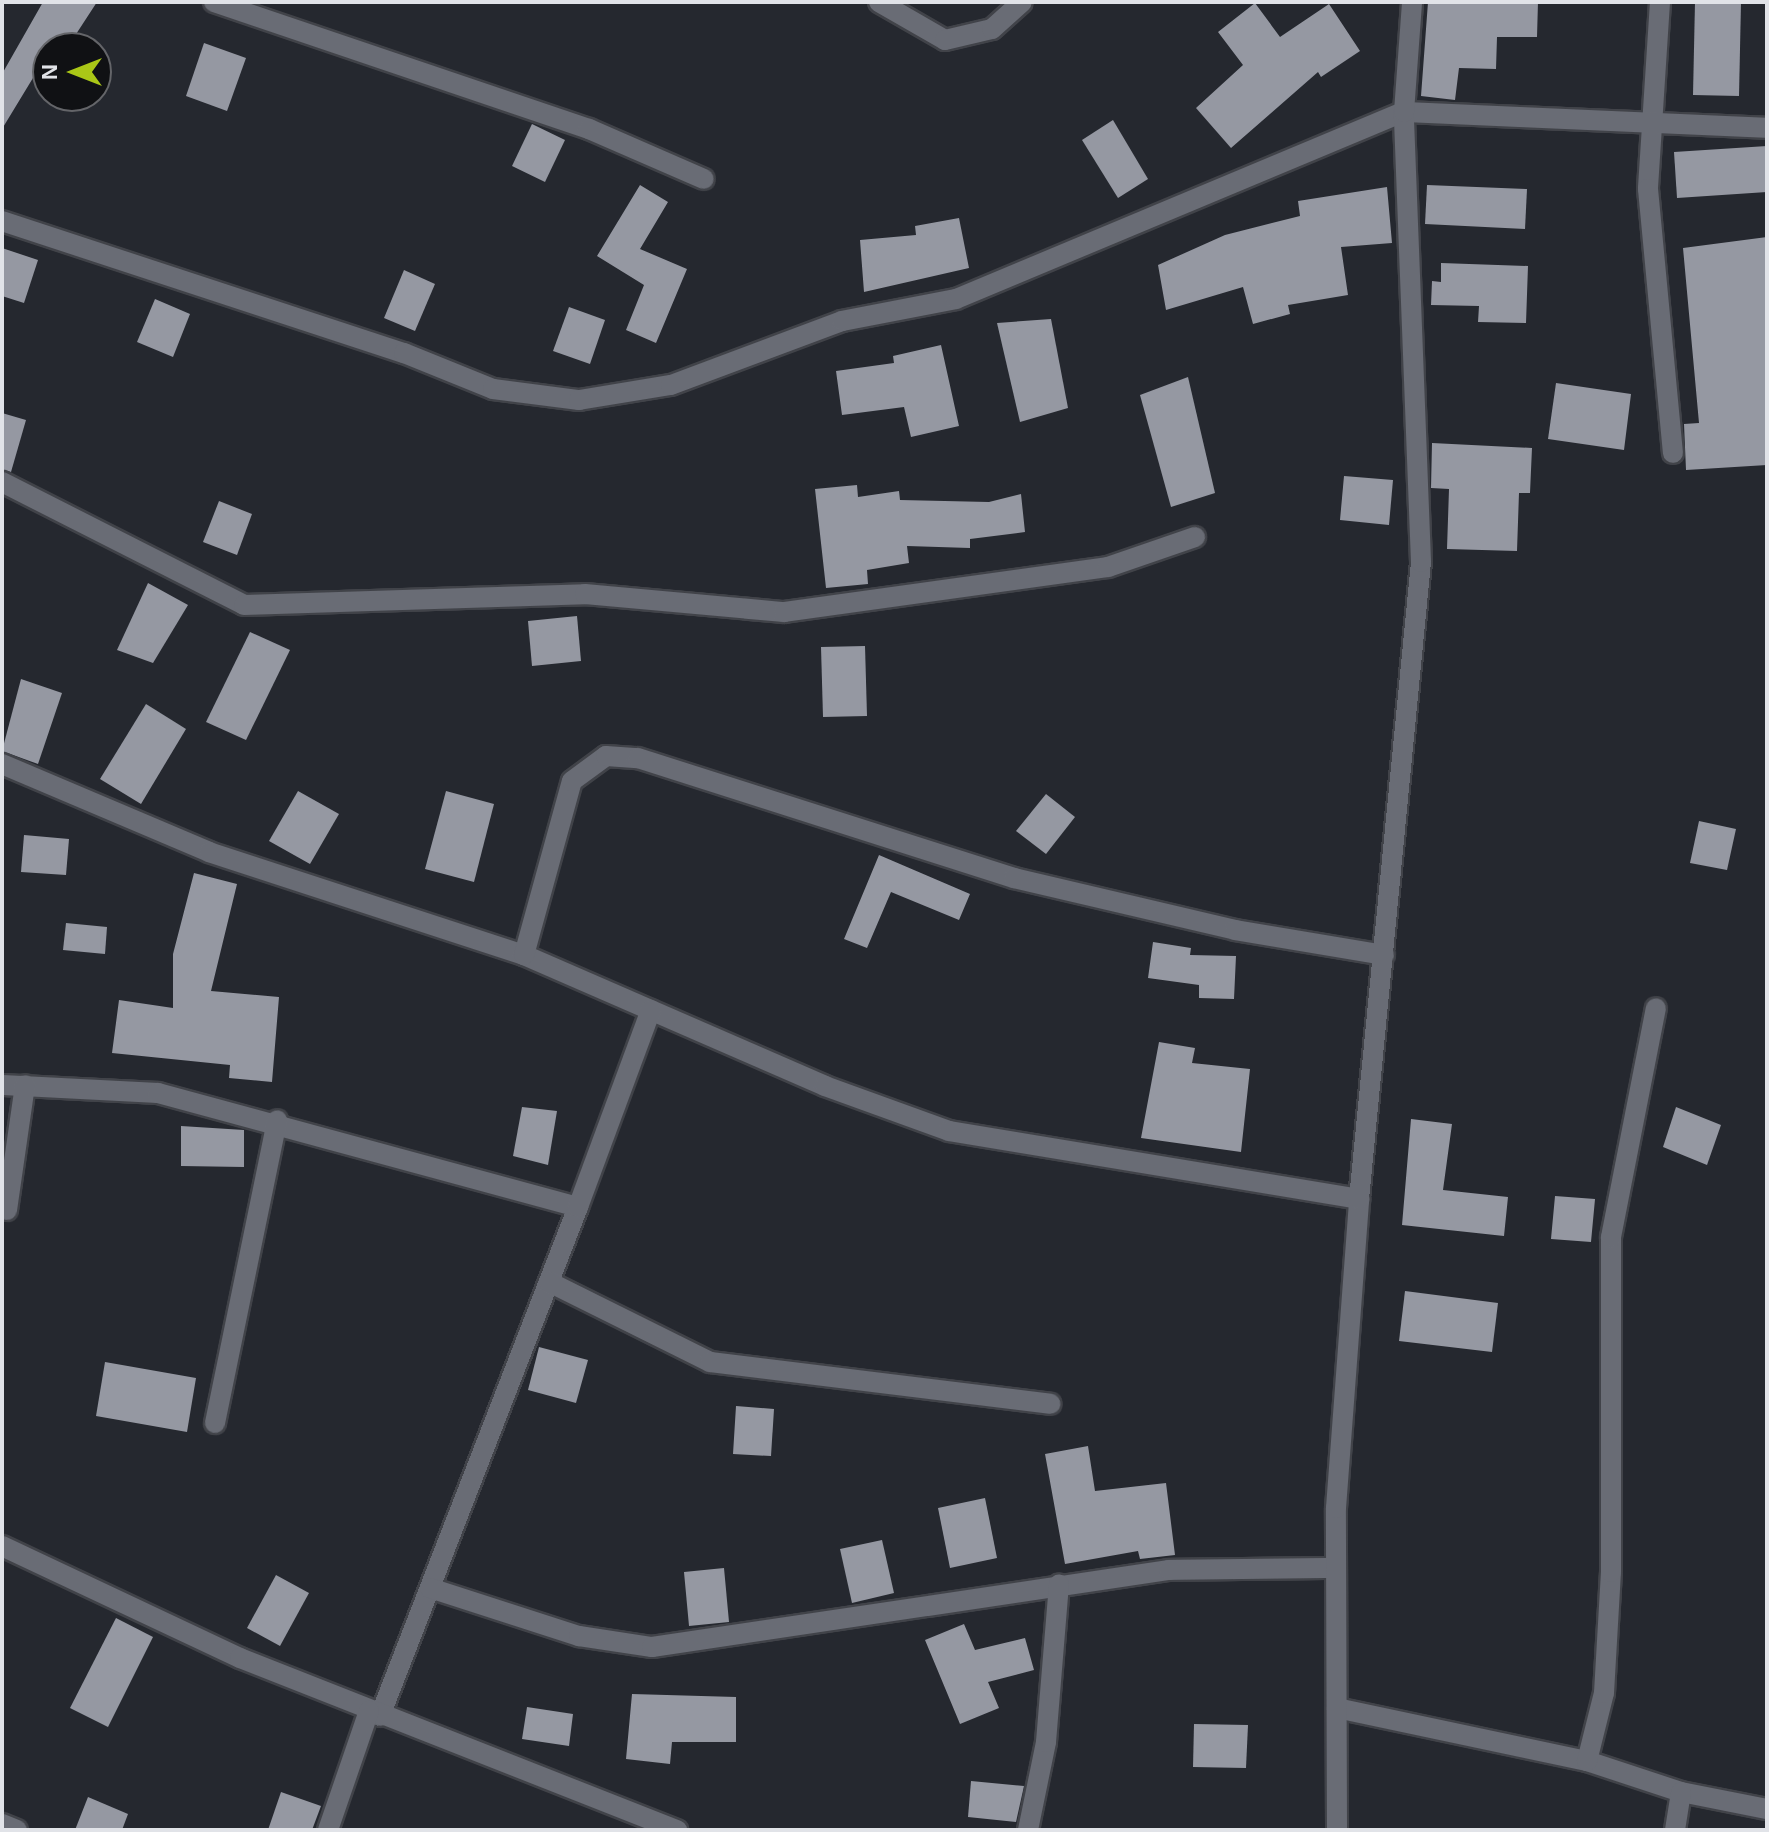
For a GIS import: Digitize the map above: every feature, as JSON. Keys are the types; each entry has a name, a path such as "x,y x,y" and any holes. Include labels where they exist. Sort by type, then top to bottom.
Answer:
{"street":[{"path":"214,2 589,129 704,179"},
{"path":"879,2 945,40 992,29 1022,2"},
{"path":"1337,1830 1336,1568 1359,1199 1421,562 1404,112 1412,2"},
{"path":"1660,2 1648,189 1673,453"},
{"path":"2,221 404,353 493,389 579,400 671,385 842,321 956,299 1404,112 1767,128"},
{"path":"2,482 244,605 585,594 784,612 1108,567 1195,537"},
{"path":"524,955 572,781 606,756 638,758 1014,878 1235,930 1384,955"},
{"path":"2,764 209,852 524,955 825,1086 949,1131 1359,1199"},
{"path":"1587,1761 1604,1693 1611,1572 1611,1237 1656,1008"},
{"path":"328,1830 430,1588 651,1010"},
{"path":"2,1085 158,1093 277,1120 578,1207"},
{"path":"7,1210 25,1085"},
{"path":"215,1423 277,1120"},
{"path":"549,1282 710,1362 1050,1404"},
{"path":"2,1546 375,1714 677,1830"},
{"path":"430,1588 579,1636 652,1647 857,1621 1059,1585 1169,1570 1336,1568"},
{"path":"1028,1830 1046,1742 1059,1585"},
{"path":"1337,1708 1587,1761 1681,1792 1767,1809"},
{"path":"1675,1830 1681,1792"},
{"path":"2,1824 17,1830"}],"building":[{"path":"43,2 97,2 77,32 32,32 32,80 2,129 2,74"},
{"path":"1428,2 1538,2 1537,37 1497,37 1496,69 1459,68 1455,100 1421,96"},
{"path":"1695,2 1741,2 1739,96 1693,95"},
{"path":"1255,3 1280,37 1329,4 1360,51 1321,77 1318,72 1231,148 1196,108 1243,65 1218,32"},
{"path":"204,43 246,58 227,111 186,96"},
{"path":"1113,120 1148,179 1118,198 1082,140"},
{"path":"532,124 565,140 545,182 512,166"},
{"path":"1767,146 1767,192 1677,198 1674,152"},
{"path":"640,185 668,202 640,249 687,269 656,343 626,330 644,285 597,256"},
{"path":"1427,185 1527,189 1525,229 1425,224"},
{"path":"1387,187 1392,243 1341,247 1348,295 1288,305 1290,314 1253,324 1243,287 1166,310 1158,265 1225,235 1300,216 1298,201"},
{"path":"959,218 969,268 864,292 860,240 916,235 915,226"},
{"path":"1767,237 1767,465 1686,470 1684,424 1699,423 1683,248"},
{"path":"2,248 38,260 24,303 2,296"},
{"path":"1441,263 1528,266 1526,323 1478,322 1479,306 1431,305 1432,281 1441,282"},
{"path":"404,270 435,284 415,331 384,318"},
{"path":"155,299 190,314 173,357 137,342"},
{"path":"569,307 605,320 590,364 553,351"},
{"path":"1051,319 1068,408 1020,422 997,323"},
{"path":"941,345 959,426 911,437 904,407 842,415 836,371 894,363 893,356"},
{"path":"1188,377 1215,493 1171,507 1140,395"},
{"path":"1556,383 1631,394 1624,450 1548,439"},
{"path":"2,413 26,420 11,472 2,469"},
{"path":"1432,443 1532,448 1530,493 1519,493 1517,551 1447,549 1449,489 1431,488"},
{"path":"1344,476 1393,480 1389,525 1340,520"},
{"path":"857,485 858,497 899,491 900,500 989,502 1021,494 1025,532 970,539 970,548 907,546 909,563 867,570 868,584 826,588 815,489"},
{"path":"219,501 252,514 237,555 203,542"},
{"path":"148,583 188,605 153,663 117,650"},
{"path":"577,616 581,661 532,666 528,621"},
{"path":"250,632 290,650 246,740 206,722"},
{"path":"865,646 867,716 823,717 821,647"},
{"path":"21,679 62,693 38,764 2,751"},
{"path":"146,704 186,729 141,804 100,779"},
{"path":"298,791 339,814 310,864 269,841"},
{"path":"446,791 494,804 474,882 425,869"},
{"path":"1046,794 1075,817 1046,854 1016,831"},
{"path":"1699,821 1736,829 1727,870 1690,863"},
{"path":"24,835 69,839 66,875 21,872"},
{"path":"879,855 970,894 959,920 891,892 867,948 844,939"},
{"path":"194,873 237,884 211,991 279,997 272,1082 229,1078 230,1065 112,1053 119,1000 173,1008 173,954"},
{"path":"66,923 107,927 105,954 63,950"},
{"path":"1153,942 1191,948 1190,955 1236,956 1234,999 1199,998 1199,985 1148,978"},
{"path":"1159,1042 1195,1048 1192,1063 1250,1069 1241,1152 1141,1138"},
{"path":"522,1107 557,1111 548,1165 513,1156"},
{"path":"1676,1107 1721,1125 1707,1165 1663,1147"},
{"path":"1411,1119 1452,1124 1443,1190 1508,1197 1504,1236 1402,1225"},
{"path":"181,1126 244,1130 244,1167 181,1166"},
{"path":"1555,1196 1595,1199 1591,1242 1551,1239"},
{"path":"1405,1291 1498,1303 1492,1352 1399,1341"},
{"path":"539,1347 588,1360 576,1403 528,1390"},
{"path":"105,1362 196,1378 187,1432 96,1416"},
{"path":"736,1406 774,1409 771,1456 733,1454"},
{"path":"1088,1446 1095,1491 1166,1483 1175,1555 1140,1559 1138,1551 1065,1564 1045,1454"},
{"path":"985,1498 997,1558 950,1568 938,1508"},
{"path":"882,1540 894,1593 852,1603 840,1549"},
{"path":"724,1568 729,1622 689,1626 684,1572"},
{"path":"276,1575 309,1593 280,1646 247,1628"},
{"path":"116,1618 153,1637 108,1727 70,1708"},
{"path":"964,1624 975,1650 1025,1638 1034,1670 988,1682 999,1708 960,1724 925,1640"},
{"path":"632,1694 736,1697 736,1742 672,1742 670,1764 626,1759"},
{"path":"527,1707 573,1714 569,1746 522,1739"},
{"path":"1194,1724 1248,1725 1246,1768 1193,1767"},
{"path":"971,1781 1024,1786 1016,1822 968,1817"},
{"path":"281,1792 321,1806 312,1830 268,1830"},
{"path":"88,1797 128,1814 122,1830 75,1830"}]}
